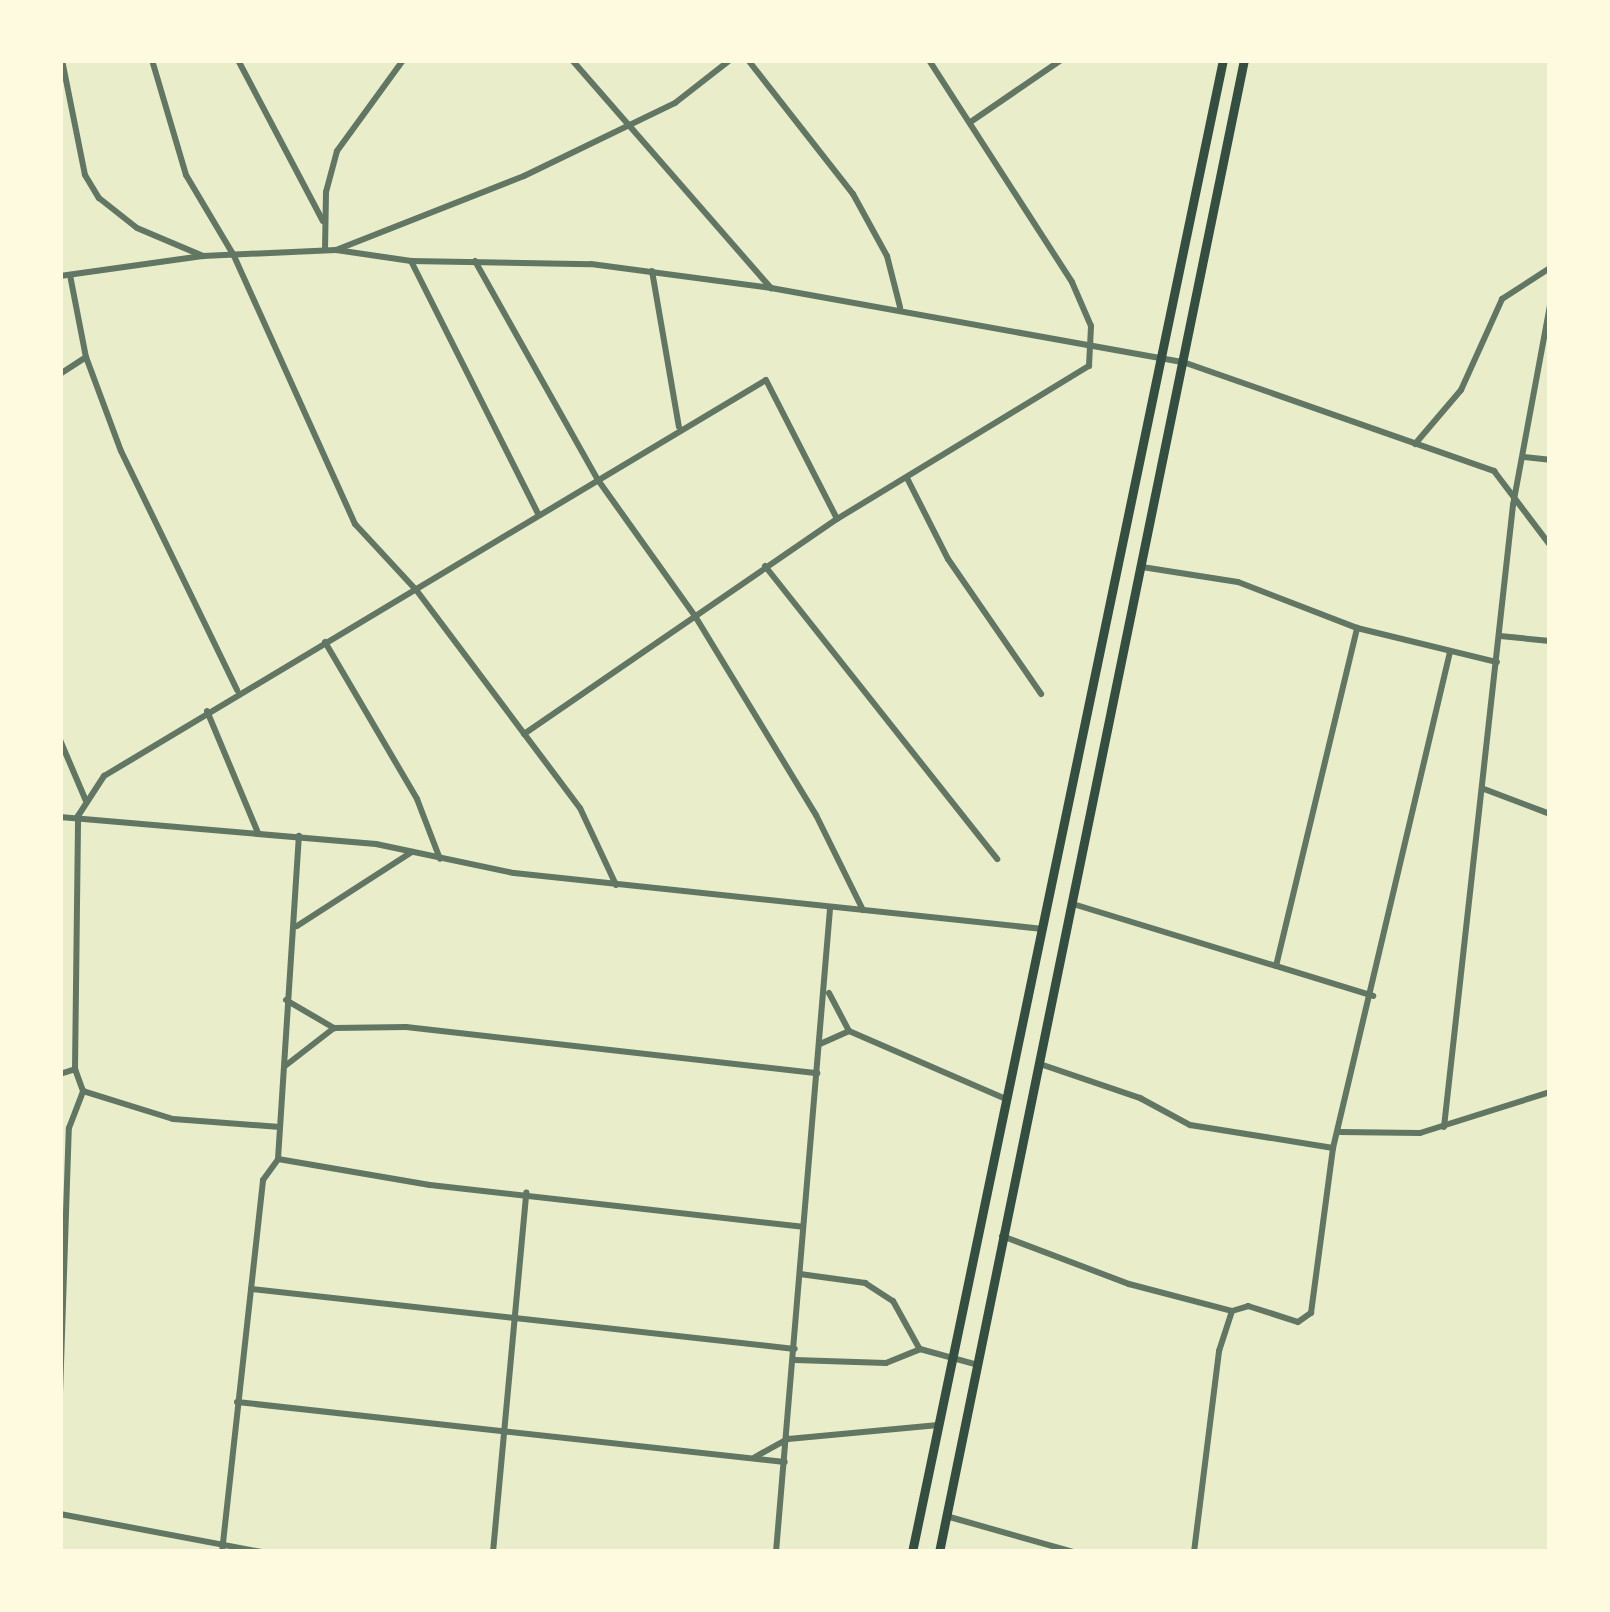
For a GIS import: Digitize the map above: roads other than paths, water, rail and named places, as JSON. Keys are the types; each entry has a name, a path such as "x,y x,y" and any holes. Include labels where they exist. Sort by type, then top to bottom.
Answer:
{"main road":[{"path":"912,1552 1222,60"},
{"path":"939,1552 1244,60"}],"street":[{"path":"62,60 85,175 99,198 137,228 202,256"},
{"path":"152,60 186,175 234,256 356,524 417,591 580,808 616,885"},
{"path":"238,60 325,226"},
{"path":"325,251 337,151 403,60"},
{"path":"572,60 771,288"},
{"path":"335,250 675,104 730,60"},
{"path":"748,60 853,194 887,256 900,307"},
{"path":"524,734 837,519 1089,366 1095,347 1072,282 929,60"},
{"path":"972,121 1061,60"},
{"path":"237,690 147,510 86,358 65,276 202,256 335,250 412,261 652,271 900,307 1183,362 1494,471 1513,505 1550,545"},
{"path":"412,261 538,514"},
{"path":"475,261 598,480 695,616 816,815 864,912"},
{"path":"1415,443 1461,390 1502,298 1550,268"},
{"path":"652,271 679,427"},
{"path":"1444,1127 1513,505 1550,304"},
{"path":"60,374 86,358"},
{"path":"60,1394 69,1128 83,1091 75,1069 78,815 104,776 237,690 417,591 679,427 766,380 837,519"},
{"path":"1523,457 1550,460"},
{"path":"907,478 948,559 1041,694"},
{"path":"765,566 997,859"},
{"path":"1139,566 1238,582 1357,628 1496,662"},
{"path":"1276,966 1357,628"},
{"path":"1499,636 1550,641"},
{"path":"326,642 417,799 440,859"},
{"path":"1002,1235 1129,1283 1232,1310 1248,1306 1298,1322 1311,1312 1334,1148 1450,652"},
{"path":"207,711 258,833"},
{"path":"60,740 86,802"},
{"path":"1484,788 1550,814"},
{"path":"60,818 78,815 299,836 415,850 440,859 616,885 1043,929"},
{"path":"223,1549 263,1180 278,1159 286,1000 297,926 299,836"},
{"path":"297,926 415,850"},
{"path":"1071,903 1373,996"},
{"path":"776,1552 827,990 830,909"},
{"path":"827,990 849,1031 1007,1100"},
{"path":"286,1000 334,1028 406,1027 817,1073"},
{"path":"283,1068 334,1028"},
{"path":"820,1044 849,1031"},
{"path":"1038,1064 1140,1098 1190,1125 1334,1148"},
{"path":"60,1074 75,1069"},
{"path":"83,1091 173,1119 280,1126"},
{"path":"1340,1132 1444,1127 1550,1092"},
{"path":"278,1159 803,1227"},
{"path":"494,1552 526,1193"},
{"path":"800,1274 866,1283 893,1301 920,1349"},
{"path":"251,1289 514,1314 795,1349"},
{"path":"1193,1549 1220,1351 1232,1310"},
{"path":"795,1360 886,1363 920,1349 976,1364"},
{"path":"237,1402 785,1462"},
{"path":"754,1458 788,1439 938,1425"},
{"path":"60,1514 223,1549 261,1552"},
{"path":"946,1516 1073,1552"}]}
